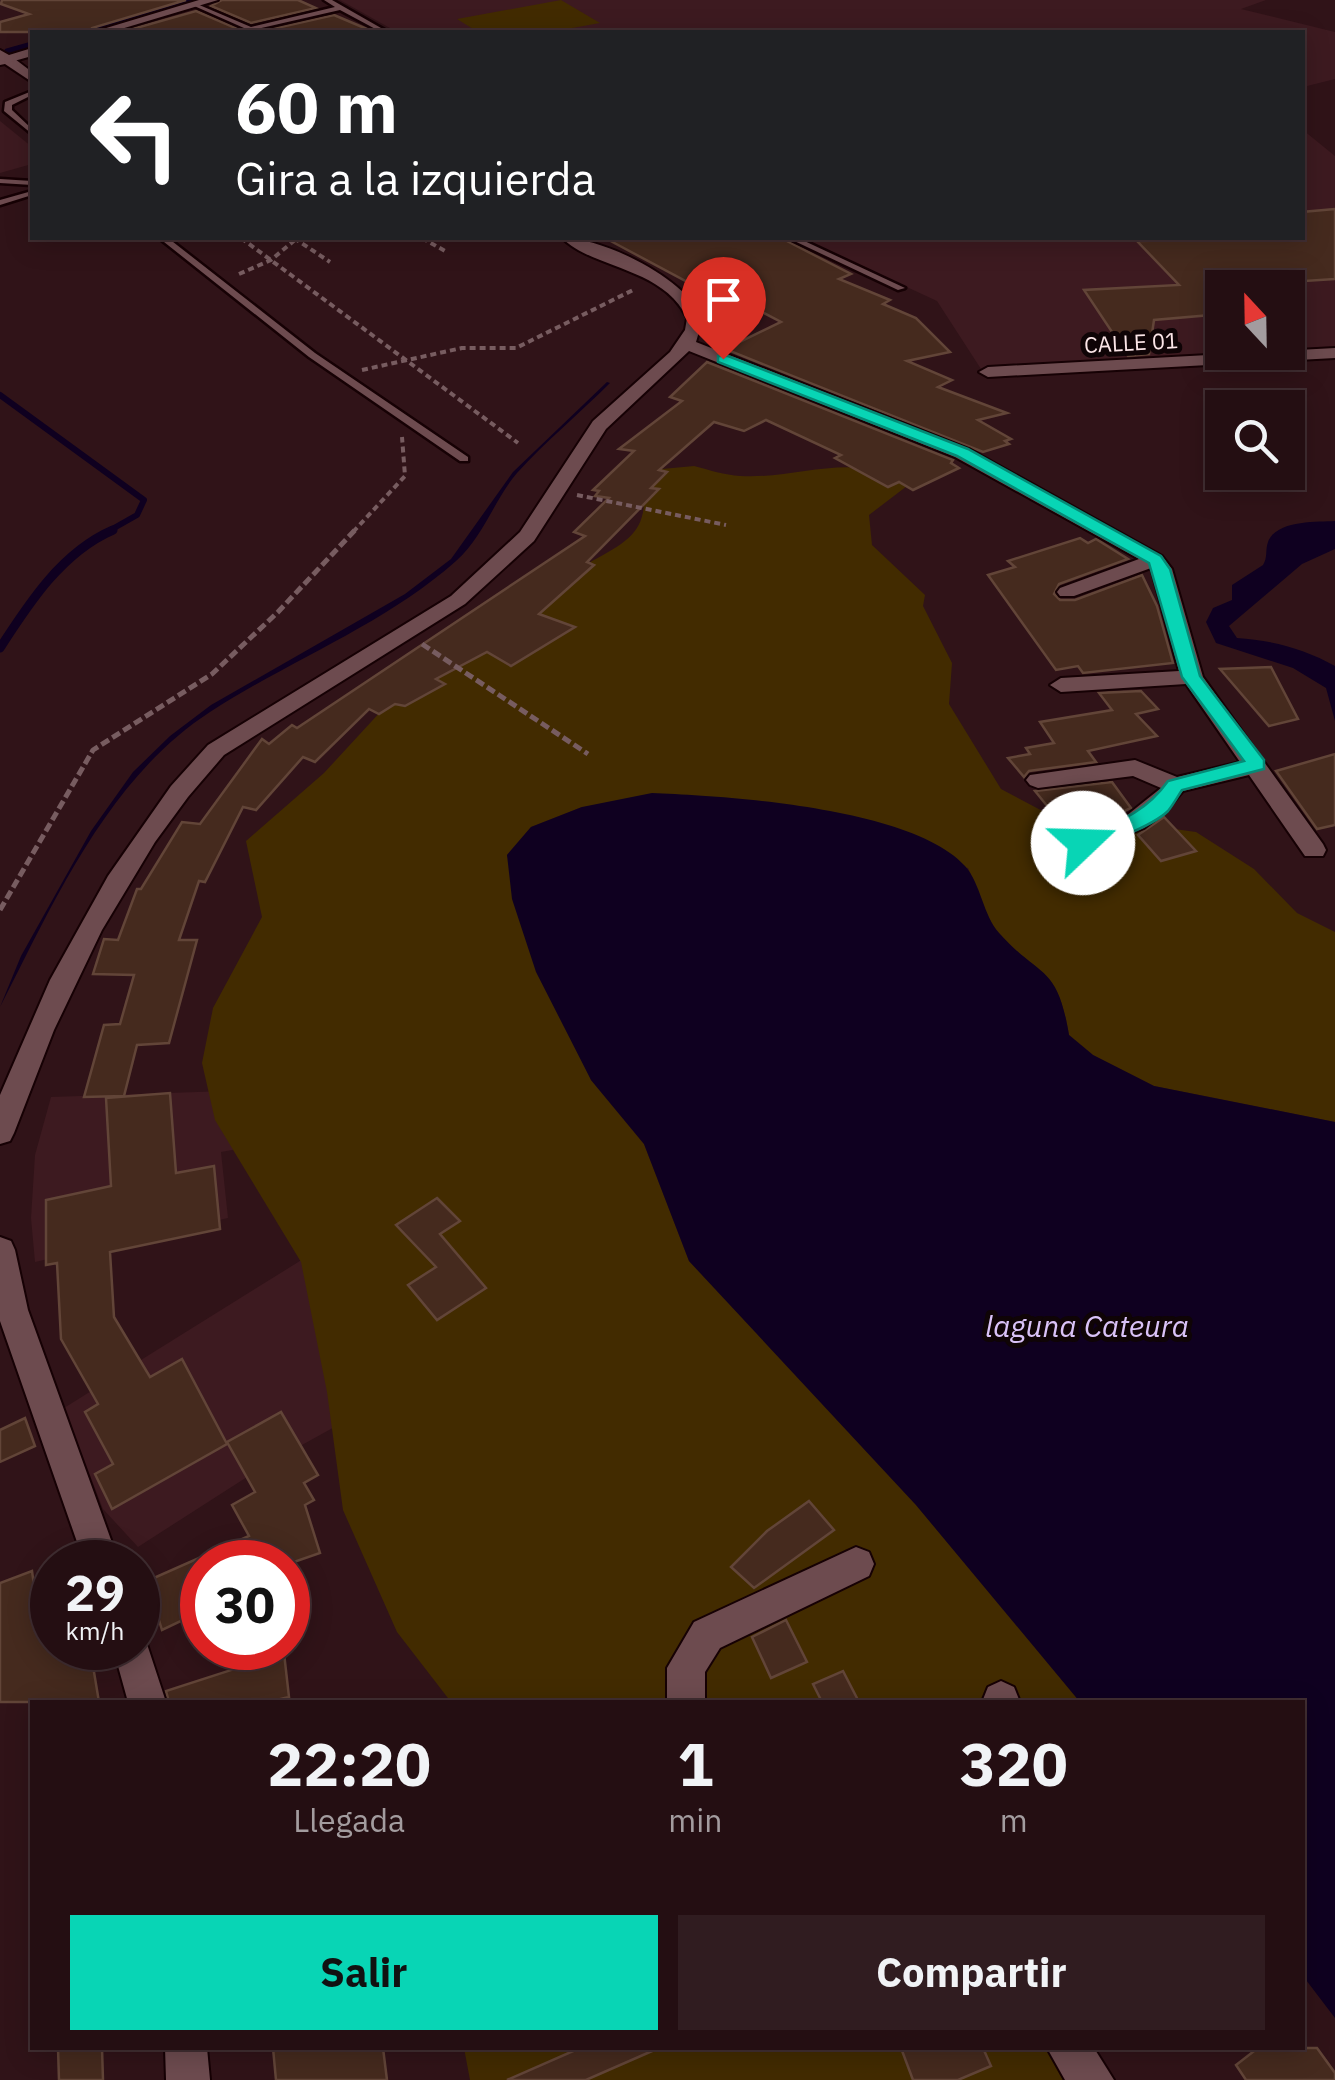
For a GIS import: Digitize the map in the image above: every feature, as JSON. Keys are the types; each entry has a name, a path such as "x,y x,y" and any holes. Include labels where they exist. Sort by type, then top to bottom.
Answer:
{"street":[{"path":"106,30 212,0"},
{"path":"4,61 30,53"},
{"path":"4,61 30,77"},
{"path":"0,1133 22,1072 111,886 186,782 216,750 488,577 535,527 600,422 688,345 696,324 693,312 657,279 573,240"},
{"path":"688,345 962,453 1155,560 1162,569 1192,677 1314,850"},
{"name":"CALLE 01","path":"988,372 1335,353"},
{"path":"1067,592 1155,560"},
{"path":"1061,685 1192,677"},
{"path":"1038,780 1136,768 1175,785 1257,764"},
{"path":"1083,843 1146,817 1175,785"},
{"path":"0,1250 12,1310 94,1540"},
{"path":"686,1700 686,1668 707,1635 856,1564"},
{"path":"137,1670 146,1700"},
{"path":"186,2050 188,2080"},
{"path":"1070,2050 1092,2080"}],"lane":[{"path":"326,0 381,30"},
{"path":"195,5 251,30"},
{"path":"257,30 340,8"},
{"path":"0,100 30,94"},
{"path":"18,97 8,104 8,111 30,130"},
{"path":"0,181 30,184"},
{"path":"0,202 30,195"},
{"path":"166,240 344,377 464,459"},
{"path":"796,240 901,288"}],"path":[{"path":"244,240 518,444"},
{"path":"219,282 272,260 292,240"},
{"path":"297,240 330,262"},
{"path":"425,240 444,251"},
{"path":"344,377 403,358 462,348 516,348 657,279"},
{"path":"0,910 93,750 212,674 278,612 405,476 400,416"},
{"path":"556,492 726,525"},
{"path":"404,633 588,754"}],"shaded area":[{"path":"340,0 1266,0 1241,9 1335,32 1335,79 1305,86 1305,30 393,30"},
{"path":"561,0 600,23 561,30 475,30 457,19"},
{"path":"0,121 30,145 30,165 0,173"},
{"path":"1305,132 1335,156 1335,350 1305,351 1305,270 1205,270 1205,357 981,369 937,301 805,240 1305,240"},
{"path":"694,466 740,476 761,476 848,467 889,475 907,486 869,515 872,545 925,595 923,606 952,663 949,704 1001,789 1050,815 1113,833 1160,827 1196,832 1254,869 1297,913 1335,932 1335,1122 1154,1086 1093,1055 1069,1035 1052,984 994,926 968,868 582,807 531,827 507,855 591,1080 644,1144 689,1261 916,1505 1078,1700 449,1700 397,1632 343,1510 327,1392 301,1262 215,1120 202,1063 213,1008 262,917 246,841 324,773 383,709 628,539 643,510 643,480 662,469"},
{"path":"283,1089 278,1142 221,1152 228,1218 35,1262 31,1218 35,1155 51,1097"},
{"path":"409,1193 587,1287 264,1466 149,1540 132,1540 103,1509 64,1408"},
{"path":"464,2050 1070,2050 1075,2080 470,2080"}],"water":[{"path":"610,383 517,473 456,561 368,623 210,712 174,739 142,771 87,845 0,1007 21,956 91,831 133,772 170,736 211,705 405,594 451,559 513,472"},
{"path":"1335,521 1335,549 1302,564 1229,626 1237,638 1288,646 1335,666 1335,721 1326,688 1293,668 1216,643 1206,622 1213,608 1232,600 1232,585 1263,565 1272,535 1288,526"},
{"name":"laguna Cateura","path":"652,793 726,798 818,809 905,831 940,846 965,866 999,933 1052,983 1069,1035 1093,1055 1154,1086 1335,1122 1335,2018 1305,1979 1305,1700 1078,1700 916,1505 689,1261 644,1144 591,1080 536,972 512,899 507,855 531,827 582,807"}],"building":[{"path":"2,0 186,0 90,30 30,32 0,32 0,22 29,14 1,4"},
{"path":"222,0 298,0 316,8 251,23 211,6"},
{"path":"196,11 240,30 129,30"},
{"path":"334,15 369,30 267,30"},
{"path":"1335,209 1335,279 1305,281 1305,270 1205,270 1205,316 1154,320 1149,354 1128,356 1084,290 1179,285 1137,241 1305,240 1305,212"},
{"path":"609,240 785,240 851,274 839,279 890,300 883,304 916,318 950,352 907,361 952,380 938,387 1007,413 978,420 1011,439 1005,441 1009,444 983,452 725,349 781,322 720,290 710,294"},
{"path":"707,362 953,460 951,463 959,468 913,490 899,482 888,487 835,458 841,455 766,420 744,431 714,422 659,470 667,472 651,488 659,489 587,562 594,565 539,614 575,627 511,666 487,652 436,679 445,684 405,706 395,704 379,714 369,709 315,762 303,757 256,810 243,807 205,882 199,881 179,940 197,940 169,1043 137,1045 124,1096 84,1097 104,1025 120,1024 134,975 93,974 104,939 118,940 137,889 141,889 182,822 200,824 262,739 269,744 292,725 297,728 585,536 574,532 609,498 595,496 599,491 593,490 634,451 619,449 682,401 670,397"},
{"path":"1080,538 1088,543 1096,539 1128,559 1059,584 1054,594 1060,600 1075,600 1142,575 1157,606 1173,663 1083,673 1078,666 1056,670 988,575 1015,567 1008,561"},
{"path":"1271,667 1298,719 1269,726 1220,669"},
{"path":"1141,691 1158,709 1136,714 1157,736 1088,751 1096,762 1029,771 1024,777 1008,758 1030,754 1026,748 1054,743 1040,722 1112,710 1099,693"},
{"path":"1335,754 1335,825 1317,829 1276,771"},
{"path":"1112,782 1131,808 1080,831 1062,810 1052,812 1035,791"},
{"path":"1164,817 1196,851 1161,861 1138,835"},
{"path":"170,1093 176,1173 214,1166 220,1229 110,1252 114,1317 150,1377 182,1359 227,1444 112,1509 95,1474 113,1464 85,1412 98,1404 61,1339 57,1263 46,1265 46,1200 111,1186 106,1098"},
{"path":"437,1198 460,1221 440,1234 486,1288 437,1320 408,1285 436,1267 396,1225"},
{"path":"281,1412 318,1475 304,1483 314,1500 305,1505 320,1553 310,1556 310,1540 240,1540 249,1536 232,1505 255,1492 227,1442"},
{"path":"25,1418 35,1446 0,1462 0,1430"},
{"path":"809,1501 834,1530 754,1588 731,1567 767,1531"},
{"path":"180,1566 180,1621 162,1630 160,1623 160,1575"},
{"path":"30,1572 30,1670 94,1670 99,1700 0,1702 0,1583"},
{"path":"786,1620 807,1662 771,1678 752,1637"},
{"path":"231,1670 286,1670 289,1697 168,1700 166,1691"},
{"path":"843,1671 858,1700 821,1700 813,1684"},
{"path":"1317,2048 1335,2073 1335,2080 1246,2080 1236,2065 1255,2050"},
{"path":"58,2050 102,2050 103,2080 59,2080"},
{"path":"273,2050 383,2050 387,2080 276,2080"},
{"path":"575,2050 654,2050 586,2080 507,2080"},
{"path":"902,2050 984,2050 991,2066 958,2080 913,2080"}],"waterway":[{"path":"83,30 193,0"},
{"path":"7,51 30,45"},
{"path":"0,395 144,500 137,515 107,532"},
{"path":"0,648 62,565 113,530"}],"route":[{"path":"723,359 962,453 1142,551 1162,569 1192,677 1257,764 1175,785 1146,817 1083,843"}]}
